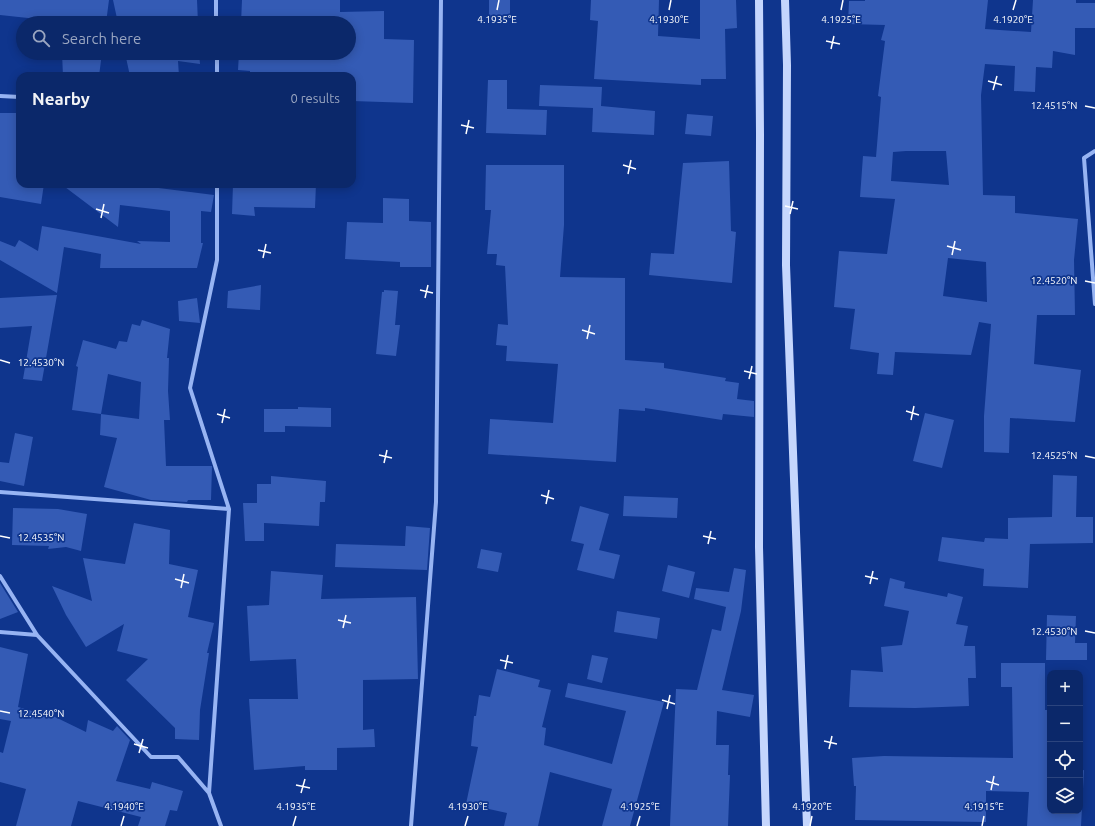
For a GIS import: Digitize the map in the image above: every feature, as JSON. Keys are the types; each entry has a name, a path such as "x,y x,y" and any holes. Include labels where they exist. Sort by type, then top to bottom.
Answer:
{"main road":[{"path":"759,0 759,546 766,826"},
{"path":"785,0 787,65 786,265 807,826"}],"street":[{"path":"216,0 216,16"},
{"path":"411,826 436,502 441,0"},
{"path":"217,60 217,72"},
{"path":"0,96 16,97"},
{"path":"1095,151 1084,158 1095,304"},
{"path":"209,793 229,509 190,388 217,260 217,188"},
{"path":"0,492 229,509"},
{"path":"0,576 37,635 151,757 178,757 209,793 221,826"},
{"path":"0,632 37,635"}],"building":[{"path":"0,0 109,0 107,16 16,17 0,15"},
{"path":"113,0 197,0 198,16 116,16"},
{"path":"242,0 340,0 340,12 384,11 384,39 414,40 413,103 356,101 356,72 250,72 238,70 239,60 356,60 356,16 241,16"},
{"path":"489,0 510,0 510,18 489,18"},
{"path":"591,0 659,0 658,36 700,39 700,0 736,0 737,28 725,29 726,79 701,79 701,85 594,79 598,21 590,20"},
{"path":"988,0 985,29 1031,32 1033,0 1076,0 1076,3 1095,3 1095,28 1075,28 1075,55 1053,51 1052,68 1036,67 1035,92 1014,91 1015,66 985,64 981,95 983,195 1015,196 1015,213 1078,219 1074,260 1075,315 1037,315 1034,364 1081,370 1075,422 1010,418 1009,453 984,452 984,416 991,324 979,322 971,355 895,352 893,375 877,374 879,353 850,349 855,309 834,307 839,251 887,254 895,199 860,197 863,156 876,157 881,97 878,96 885,41 881,40 885,25 848,24 849,1","holes":["946,151 949,185 891,181 893,152","948,258 986,262 987,302 943,296"]},
{"path":"62,60 101,60 100,72 63,72"},
{"path":"127,60 200,60 200,64 178,61 179,72 129,72"},
{"path":"488,80 507,80 507,109 547,110 546,135 486,133"},
{"path":"540,85 602,87 601,106 655,111 654,135 592,132 593,108 539,106"},
{"path":"0,113 16,113 16,188 43,188 41,204 0,197"},
{"path":"687,114 713,116 711,136 685,134"},
{"path":"729,161 731,231 736,232 732,283 649,275 651,253 674,254 683,163"},
{"path":"486,165 564,165 564,225 560,277 625,278 625,360 664,363 664,368 726,378 725,381 739,383 737,399 754,401 754,417 723,414 722,420 645,408 645,411 619,409 616,462 488,454 490,419 553,423 558,364 506,361 507,346 496,345 498,324 508,325 505,266 496,265 497,254 487,254 491,210 485,210"},
{"path":"66,188 159,188 214,195 211,212 201,211 201,243 203,243 197,268 100,268 101,254 64,247 57,293 0,260 0,241 15,247 19,240 38,251 42,226 141,244 137,241 170,242 170,211 120,205 118,227"},
{"path":"233,188 316,188 315,208 254,207 255,216 232,214"},
{"path":"383,198 409,199 409,221 431,222 431,267 400,267 400,262 345,259 347,222 383,223"},
{"path":"261,285 260,310 227,308 228,291"},
{"path":"384,290 398,291 395,325 400,325 396,356 376,354 382,292 384,292"},
{"path":"57,295 42,381 23,379 32,326 0,328 0,298"},
{"path":"197,298 200,323 179,321 178,301"},
{"path":"142,320 170,329 167,358 169,358 168,391 170,420 164,420 166,466 212,466 211,500 188,500 187,502 151,500 104,487 117,438 100,435 101,414 72,410 78,367 76,366 83,340 116,349 119,341 127,342 132,324 140,326","holes":["108,374 141,382 139,419 101,414"]},
{"path":"298,407 331,408 331,427 285,426 285,432 264,432 264,409 298,409"},
{"path":"925,413 954,420 942,468 913,461"},
{"path":"15,433 33,437 24,486 0,481 0,462 9,463"},
{"path":"1053,475 1077,476 1076,517 1093,517 1093,543 1030,544 1028,588 983,586 984,569 938,561 942,537 984,542 985,538 1008,539 1008,518 1052,517"},
{"path":"271,476 326,481 325,502 320,502 319,526 264,523 264,541 245,541 243,503 257,503 257,484 271,484"},
{"path":"624,496 678,498 677,518 623,516"},
{"path":"580,506 609,514 599,550 620,555 614,579 577,570 584,544 571,541"},
{"path":"13,508 58,509 87,514 81,551 66,547 48,549 49,546 12,545"},
{"path":"134,523 170,530 169,564 198,570 188,617 214,623 207,653 209,653 200,710 199,740 175,739 175,728 126,680 148,659 117,651 124,624 86,647 66,615 52,586 92,601 83,558 125,564"},
{"path":"406,526 430,528 427,570 335,567 336,544 405,546"},
{"path":"481,549 502,553 498,572 477,568"},
{"path":"668,565 695,572 689,598 662,591"},
{"path":"734,568 746,570 741,611 722,690 754,695 750,717 717,711 716,745 729,745 728,775 730,775 728,826 670,826 676,689 697,690 712,629 721,631 726,607 694,599 696,588 729,592"},
{"path":"271,571 323,575 321,599 416,597 418,679 363,680 363,730 374,729 375,747 337,748 337,770 305,770 305,766 254,770 249,699 298,699 296,659 250,661 247,606 269,605"},
{"path":"890,578 905,582 904,588 947,597 948,593 963,597 956,624 968,626 964,646 975,646 976,678 968,678 969,706 915,708 849,707 851,670 883,672 881,647 902,645 909,611 884,606"},
{"path":"0,583 18,612 0,619"},
{"path":"617,611 660,618 657,639 614,632"},
{"path":"1047,615 1076,616 1075,643 1087,643 1087,660 1046,660"},
{"path":"0,647 28,654 18,707 49,716 49,714 86,732 88,720 113,731 117,726 130,740 116,781 150,789 152,782 183,791 177,811 170,810 165,826 138,826 141,817 78,801 71,826 16,826 26,789 0,782 0,752 3,753 11,721 0,719"},
{"path":"592,655 608,658 602,683 587,679"},
{"path":"1001,663 1045,663 1045,710 1047,710 1047,814 1082,814 1081,826 1027,826 1029,792 986,791 986,822 855,820 856,786 854,786 852,758 884,756 1013,758 1012,687 1001,687"},
{"path":"497,669 540,680 538,687 551,690 542,727 546,728 544,745 612,764 626,711 565,697 568,683 664,702 630,826 602,826 612,789 550,772 538,826 504,826 507,813 466,804 478,747 471,746 474,716 476,716 479,695 490,697"}]}
